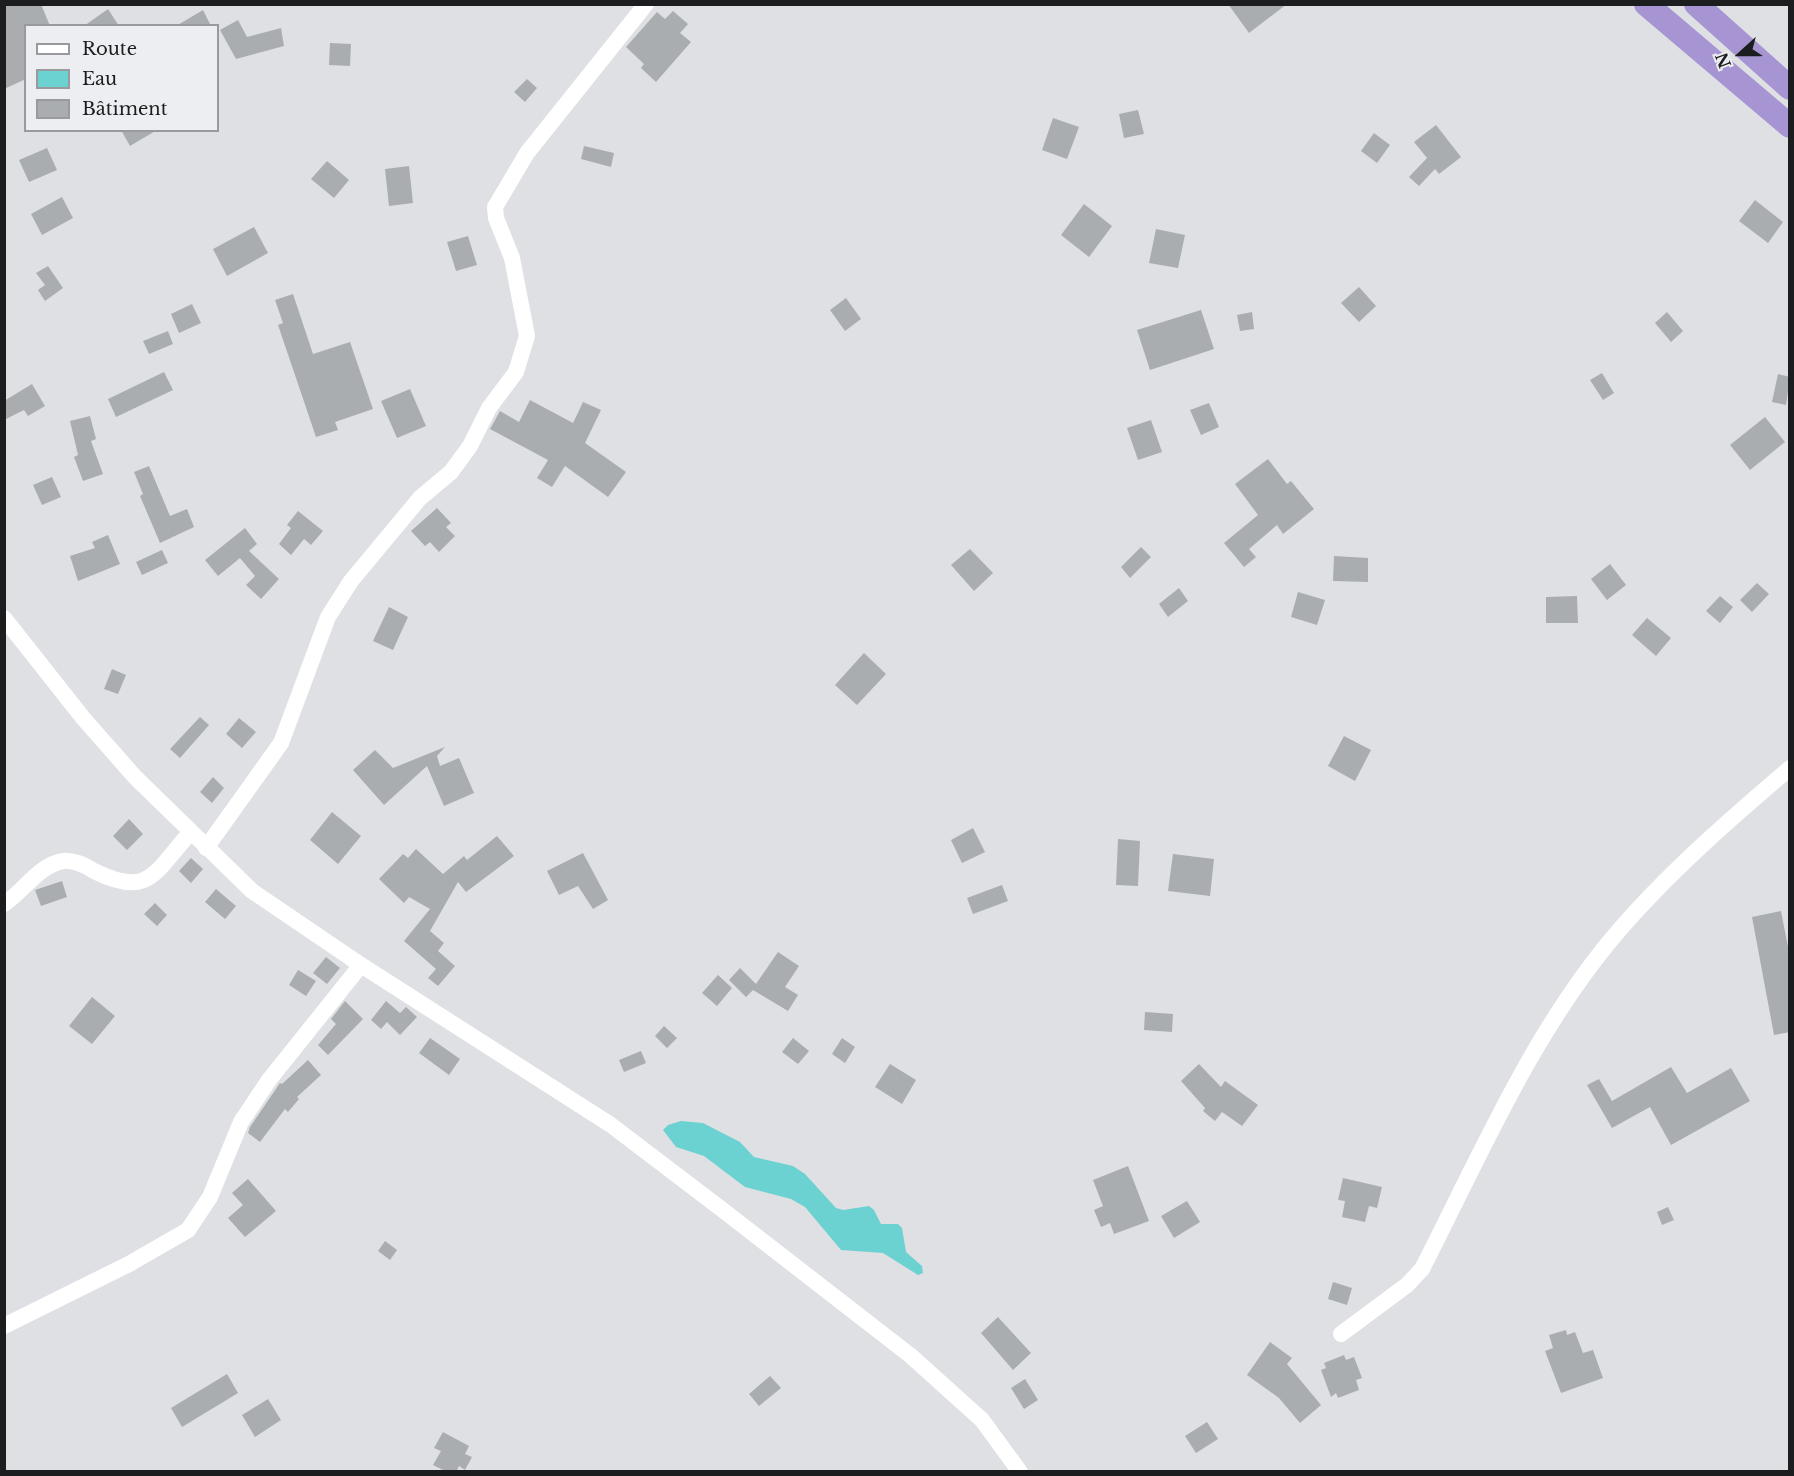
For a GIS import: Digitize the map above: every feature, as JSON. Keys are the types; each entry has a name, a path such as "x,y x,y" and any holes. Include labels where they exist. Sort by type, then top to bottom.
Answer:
{"highway":[{"path":"1646,4 1790,126"},
{"path":"1696,4 1790,88"}],"street":[{"path":"206,848 281,743 298,703 328,617 351,581 420,498 451,472 470,446 489,408 516,372 527,336 512,258 496,218 495,207 527,153 646,4"},
{"path":"4,618 83,718 190,832 252,891 361,965 611,1125 911,1356 982,1420 1020,1472"},
{"path":"1341,1334 1407,1285 1422,1269 1529,1059 1615,935 1707,840 1790,768"},
{"path":"4,904 42,870 64,861 83,865 111,879 136,885 152,876 190,832"},
{"path":"4,1326 129,1264 188,1230 210,1197 241,1122 269,1080 361,965"}],"water":[{"path":"681,1121 703,1123 740,1142 754,1157 793,1166 805,1174 836,1208 843,1210 869,1206 874,1210 881,1224 898,1224 902,1228 906,1252 922,1266 923,1273 918,1275 883,1253 841,1250 805,1207 791,1199 745,1187 704,1156 676,1147 663,1130 668,1125"}],"building":[{"path":"4,4 41,4 49,24 24,24 24,80 4,89"},
{"path":"1228,4 1287,4 1249,33"},
{"path":"108,9 118,24 87,24"},
{"path":"203,10 210,24 179,24"},
{"path":"673,11 688,24 680,33 691,42 656,82 641,68 644,64 626,47 657,12 665,19"},
{"path":"238,20 247,37 281,28 284,46 236,59 220,30"},
{"path":"330,43 351,44 350,66 329,65"},
{"path":"527,79 537,88 525,102 514,92"},
{"path":"1138,110 1144,134 1124,138 1119,114"},
{"path":"1053,118 1079,127 1067,159 1042,150"},
{"path":"1436,125 1461,157 1439,174 1435,169 1419,186 1409,177 1427,158 1414,142"},
{"path":"122,132 154,132 130,146"},
{"path":"1374,133 1390,145 1377,163 1361,151"},
{"path":"584,146 614,153 611,167 581,159"},
{"path":"47,148 57,170 29,182 19,160"},
{"path":"327,161 349,180 334,198 311,179"},
{"path":"409,166 413,203 389,206 385,169"},
{"path":"62,197 73,218 42,235 31,214"},
{"path":"1755,200 1783,222 1768,243 1739,221"},
{"path":"1084,204 1112,226 1089,257 1061,235"},
{"path":"254,227 268,253 227,276 213,249"},
{"path":"1156,229 1185,235 1178,268 1149,263"},
{"path":"468,236 477,265 456,271 447,242"},
{"path":"48,266 63,288 45,301 38,290 45,285 36,273"},
{"path":"1359,287 1376,306 1359,322 1341,303"},
{"path":"293,294 313,354 350,342 373,409 335,422 338,430 316,437 278,325 283,323 275,300"},
{"path":"846,298 861,319 845,331 830,310"},
{"path":"192,304 201,323 179,333 171,314"},
{"path":"1201,310 1214,349 1150,370 1137,330"},
{"path":"1252,312 1254,329 1240,331 1237,315"},
{"path":"1667,312 1683,331 1671,342 1655,323"},
{"path":"168,331 173,344 149,354 143,341"},
{"path":"164,372 173,390 116,417 108,399"},
{"path":"1602,373 1614,393 1603,400 1590,380"},
{"path":"1778,374 1790,377 1786,405 1772,402"},
{"path":"32,384 45,406 28,416 24,410 4,420 4,401"},
{"path":"410,389 426,426 397,438 381,401"},
{"path":"530,400 573,423 583,402 601,410 585,443 626,472 608,497 565,466 552,487 537,478 548,460 490,429 500,411 519,422"},
{"path":"1209,403 1219,427 1201,435 1190,410"},
{"path":"90,416 96,439 91,441 103,474 83,481 74,457 78,455 70,421"},
{"path":"1765,417 1785,442 1750,470 1730,445"},
{"path":"1151,420 1162,452 1138,460 1127,428"},
{"path":"1268,459 1287,484 1291,481 1314,509 1283,534 1277,525 1249,549 1256,557 1244,567 1224,543 1258,515 1235,484"},
{"path":"149,466 170,516 187,509 194,527 160,543 140,496 143,494 134,472"},
{"path":"52,477 61,497 42,505 33,485"},
{"path":"437,508 451,523 446,527 455,536 439,552 430,542 425,546 411,531"},
{"path":"298,511 323,531 311,545 304,539 291,555 279,544 291,528 287,525"},
{"path":"245,528 257,544 249,551 279,579 261,599 246,585 255,576 240,558 218,576 205,560"},
{"path":"108,535 120,564 78,581 70,556 95,548 92,542"},
{"path":"1141,547 1151,557 1130,578 1121,567"},
{"path":"970,549 993,573 974,591 951,565"},
{"path":"162,550 168,563 142,575 136,562"},
{"path":"1334,556 1368,558 1368,582 1333,581"},
{"path":"1610,564 1626,585 1607,600 1591,579"},
{"path":"1757,583 1769,594 1752,612 1740,600"},
{"path":"1179,588 1188,601 1168,617 1159,604"},
{"path":"1298,592 1325,600 1317,625 1291,617"},
{"path":"1577,596 1578,623 1546,623 1546,597"},
{"path":"1720,596 1733,607 1720,623 1706,611"},
{"path":"389,607 408,617 393,650 373,641"},
{"path":"1647,618 1671,638 1656,656 1632,635"},
{"path":"864,653 886,674 857,705 835,685"},
{"path":"112,669 126,675 118,694 104,689"},
{"path":"200,717 209,725 180,758 170,749"},
{"path":"239,718 256,732 242,748 226,734"},
{"path":"1344,736 1371,750 1355,781 1328,766"},
{"path":"445,747 437,756 440,766 459,758 474,793 444,806 427,766 384,805 353,770 375,750 393,768"},
{"path":"213,777 224,788 212,803 200,792"},
{"path":"332,812 361,836 338,864 310,840"},
{"path":"129,819 143,834 127,850 113,836"},
{"path":"973,828 985,852 962,863 951,840"},
{"path":"497,836 514,856 466,892 458,882 430,931 444,943 438,951 455,966 438,986 428,978 436,969 404,941 430,909 409,897 404,903 379,879 403,854 408,858 416,849 443,874 464,856 467,860"},
{"path":"1118,839 1140,841 1138,886 1116,885"},
{"path":"583,853 608,900 593,909 578,886 559,895 547,871"},
{"path":"1173,854 1214,859 1210,896 1168,891"},
{"path":"191,858 203,869 191,883 179,871"},
{"path":"62,881 67,897 41,906 35,890"},
{"path":"1002,885 1008,901 973,914 967,898"},
{"path":"216,889 236,906 225,919 205,902"},
{"path":"155,903 167,915 157,926 144,914"},
{"path":"1781,911 1790,957 1790,1032 1774,1035 1752,917"},
{"path":"778,952 799,966 785,987 798,995 788,1011 753,990 746,997 729,980 740,968 756,984"},
{"path":"326,957 340,968 327,984 313,973"},
{"path":"298,970 316,981 306,996 289,985"},
{"path":"718,975 732,988 717,1006 702,993"},
{"path":"92,997 115,1016 92,1044 69,1026"},
{"path":"345,1001 363,1019 328,1055 318,1045 336,1024 331,1019"},
{"path":"386,1001 400,1013 406,1007 417,1017 400,1035 387,1022 381,1029 371,1020"},
{"path":"1145,1012 1173,1014 1172,1032 1144,1030"},
{"path":"664,1026 677,1038 667,1048 655,1036"},
{"path":"430,1038 460,1059 449,1075 419,1053"},
{"path":"793,1038 809,1051 798,1064 782,1052"},
{"path":"842,1038 855,1047 845,1063 832,1054"},
{"path":"641,1051 646,1063 624,1072 619,1060"},
{"path":"308,1060 321,1075 297,1097 299,1099 288,1112 285,1109 260,1142 248,1133 250,1127 280,1083 282,1084"},
{"path":"890,1064 916,1080 902,1104 875,1087"},
{"path":"1199,1064 1221,1087 1225,1081 1258,1105 1242,1126 1222,1112 1215,1121 1203,1111 1205,1108 1181,1081"},
{"path":"1671,1067 1687,1093 1731,1068 1750,1101 1671,1145 1650,1107 1612,1128 1587,1085 1599,1079 1612,1101"},
{"path":"1128,1166 1149,1221 1114,1234 1110,1223 1101,1227 1094,1210 1103,1206 1093,1180"},
{"path":"1343,1178 1382,1187 1377,1208 1369,1206 1365,1222 1342,1217 1345,1201 1338,1200"},
{"path":"248,1179 276,1211 245,1237 228,1218 243,1205 232,1193"},
{"path":"1187,1201 1200,1222 1174,1238 1161,1216"},
{"path":"1668,1207 1674,1220 1662,1225 1657,1212"},
{"path":"385,1241 397,1250 390,1260 378,1251"},
{"path":"1333,1282 1352,1288 1347,1305 1328,1299"},
{"path":"998,1317 1031,1353 1013,1370 981,1333"},
{"path":"1566,1330 1567,1335 1575,1332 1583,1353 1593,1350 1603,1378 1561,1393 1545,1351 1553,1348 1549,1335"},
{"path":"1270,1342 1292,1358 1287,1364 1321,1405 1300,1423 1279,1398 1247,1375"},
{"path":"1344,1355 1346,1360 1354,1357 1362,1378 1356,1380 1359,1390 1338,1398 1336,1393 1331,1397 1321,1370 1326,1368 1324,1363"},
{"path":"227,1374 238,1393 182,1427 171,1408"},
{"path":"770,1376 781,1388 759,1406 749,1394"},
{"path":"1025,1379 1038,1400 1024,1409 1011,1388"},
{"path":"268,1399 281,1420 255,1437 242,1415"},
{"path":"1207,1422 1218,1439 1196,1453 1185,1436"},
{"path":"443,1432 469,1446 465,1454 472,1457 465,1470 459,1466 456,1472 447,1472 433,1465 441,1451 434,1448"}]}
